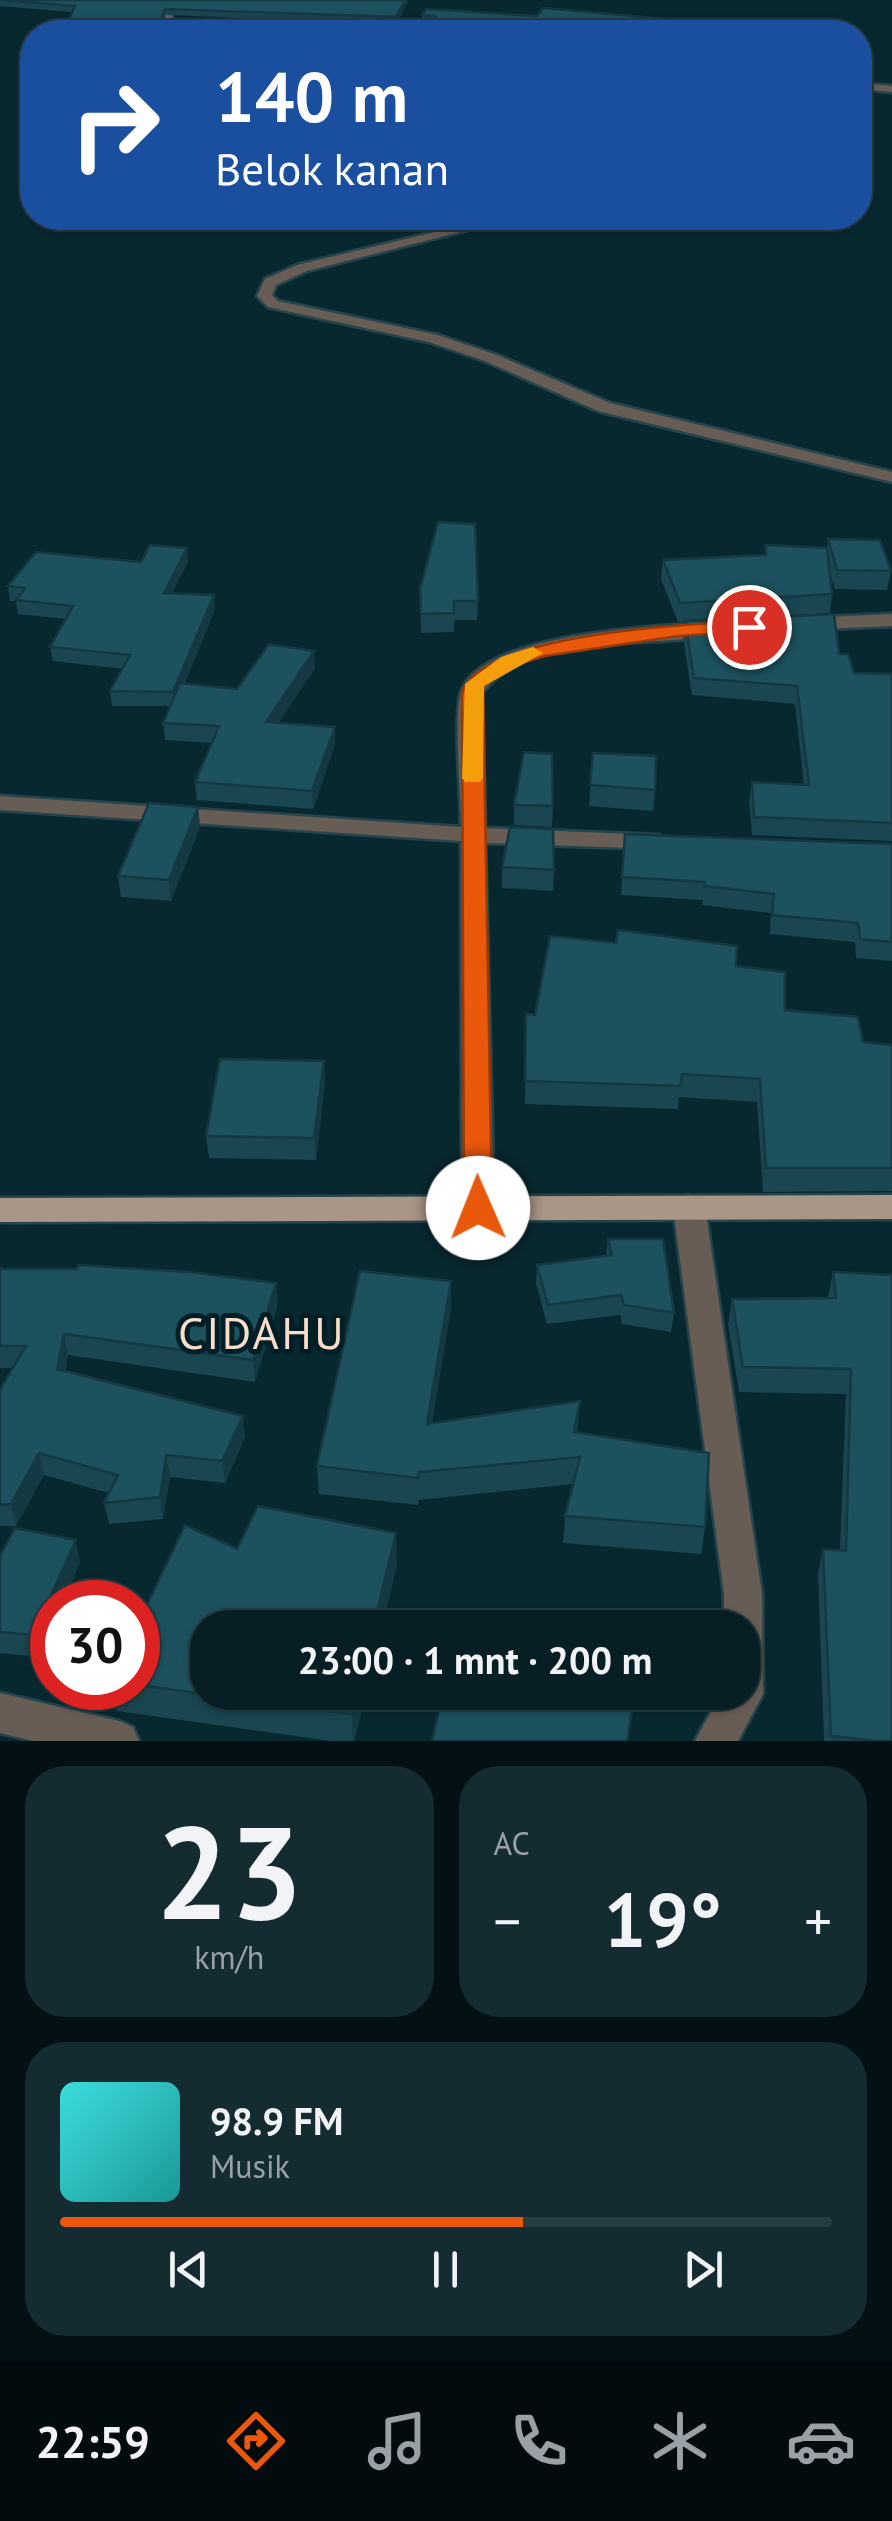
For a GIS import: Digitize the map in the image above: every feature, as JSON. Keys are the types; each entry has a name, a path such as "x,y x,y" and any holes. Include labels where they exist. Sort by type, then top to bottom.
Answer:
{"main road":[{"path":"0,1210 892,1206"}],"street":[{"path":"170,0 168,20 188,20"},
{"path":"459,230 302,268 270,282 264,296 273,304 433,338 491,358 604,408 892,477"},
{"path":"775,626 892,620"},
{"path":"478,1208 472,693 483,677 508,661 542,650 624,637 736,628"},
{"path":"0,803 473,835 681,843"},
{"path":"688,1207 743,1594 743,1694 715,1741"},
{"path":"0,1714 119,1741"}],"building":[{"path":"0,0 405,0 396,17 165,9 165,20 69,20 75,6"},
{"path":"543,8 678,20 438,20 422,15 426,9 537,16"},
{"path":"438,522 475,524 478,601 454,601 454,613 421,614 420,589"},
{"path":"828,539 880,540 891,571 837,570"},
{"path":"150,545 187,548 164,593 214,595 173,692 110,691 130,655 50,647 73,606 16,600 25,588 8,586 36,552 141,562"},
{"path":"766,545 827,548 832,594 680,603 663,560 766,555"},
{"path":"834,614 839,654 848,654 854,673 892,674 892,823 754,817 752,782 809,785 797,686 694,678 685,621"},
{"path":"269,644 314,651 266,722 335,727 312,791 195,782 219,726 163,723 180,683 237,689"},
{"path":"524,752 552,754 553,806 514,805"},
{"path":"593,753 656,756 655,790 590,785"},
{"path":"149,803 198,807 169,880 118,876"},
{"path":"510,827 553,829 554,870 502,867"},
{"path":"625,834 892,844 892,942 860,939 858,923 772,915 774,894 704,886 705,882 622,877"},
{"path":"618,930 737,946 736,966 785,972 785,1010 858,1017 863,1042 892,1045 892,1168 766,1168 760,1079 682,1074 680,1086 525,1081 526,1014 535,1015 550,936 616,943"},
{"path":"220,1059 324,1061 314,1138 206,1136"},
{"path":"608,1239 663,1239 674,1313 624,1305 621,1295 548,1305 537,1265 612,1255"},
{"path":"78,1265 190,1272 276,1283 253,1360 64,1334 57,1369 243,1416 222,1461 166,1455 160,1497 104,1503 118,1475 39,1453 11,1504 0,1505 0,1389 26,1346 0,1346 0,1269 77,1269"},
{"path":"360,1271 451,1281 427,1424 580,1401 574,1432 709,1453 705,1527 565,1516 580,1457 419,1472 418,1478 317,1466"},
{"path":"833,1272 892,1275 892,1741 831,1736 823,1549 846,1551 851,1369 743,1367 732,1299 836,1298"},
{"path":"258,1506 396,1533 377,1610 190,1610 190,1692 160,1688 159,1580 185,1525 237,1549"},
{"path":"15,1528 76,1540 58,1580 30,1580 30,1635 0,1632 0,1556"},
{"path":"439,1710 632,1710 627,1741 432,1741"}],"slow traffic":[{"path":"473,778 474,684 508,661 533,653"}],"district":[{"name":"CIDAHU","path":"262,1333"}],"route":[{"path":"478,1208 474,684 508,661 542,650 606,639 749,627"}]}
